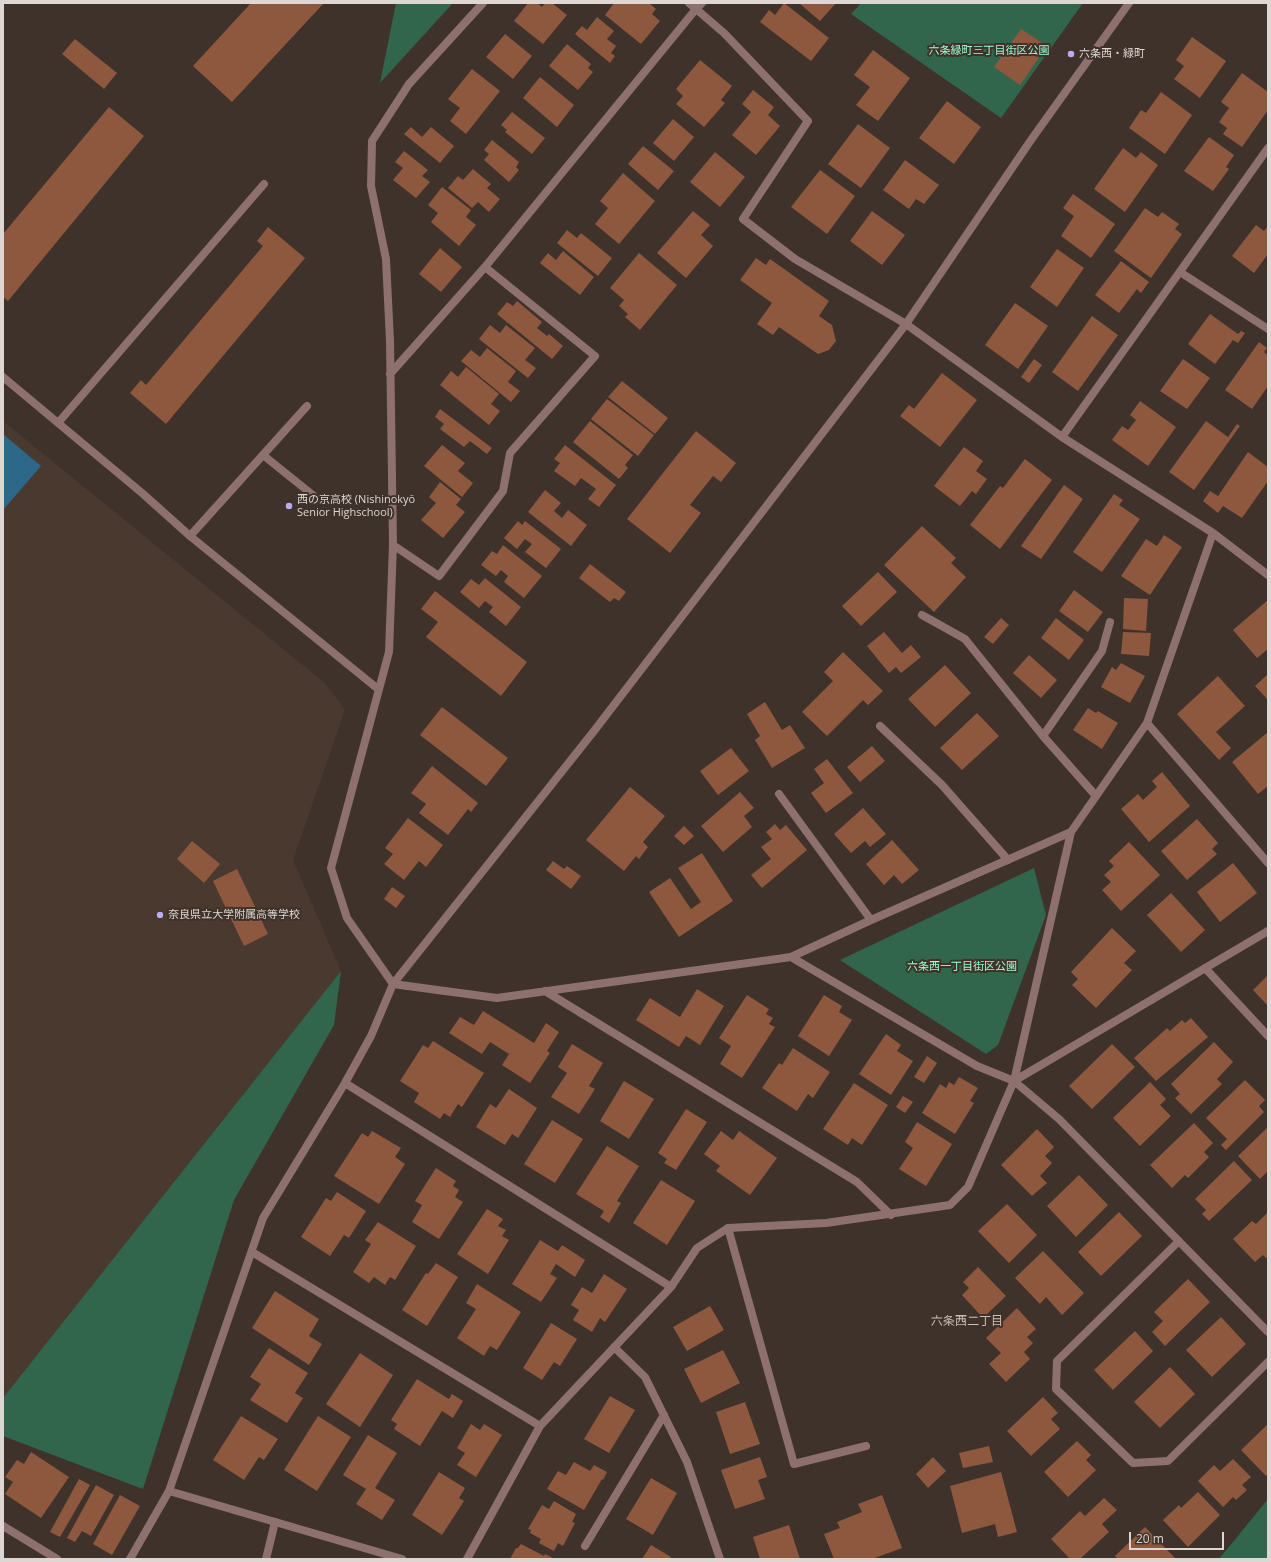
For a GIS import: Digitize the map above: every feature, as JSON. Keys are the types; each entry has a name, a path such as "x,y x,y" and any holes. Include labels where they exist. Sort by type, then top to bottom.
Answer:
{"street":[{"path":"483,3 409,84 372,141 371,186 386,259 390,341 393,545 389,652 331,868 346,918 393,984 497,998 792,957 871,920 1071,832"},
{"path":"689,3 724,33 808,121 742,219 795,259 906,324 1062,437 1213,533 1268,575"},
{"path":"390,374 485,267 702,3"},
{"path":"130,1559 169,1491 263,1218 345,1083 371,1036 393,984 594,731 906,324 1031,140 1129,3"},
{"path":"1062,437 1268,148"},
{"path":"58,423 264,184"},
{"path":"393,545 439,576 503,491 510,453 595,356 485,267"},
{"path":"1180,272 1268,329"},
{"path":"3,377 190,536 378,689"},
{"path":"190,536 307,406"},
{"path":"263,455 314,496"},
{"path":"467,1559 540,1426 671,1287 697,1248 728,1228 826,1223 891,1215 950,1205 968,1187 1014,1081 1071,832 1147,723 1213,533"},
{"path":"922,615 965,639 1043,736 1096,796"},
{"path":"1043,736 1102,651 1110,622"},
{"path":"1147,723 1268,863"},
{"path":"880,726 942,785 1008,860"},
{"path":"779,794 871,920"},
{"path":"1014,1081 1268,931"},
{"path":"792,957 977,1066 1014,1081 1059,1120 1268,1332"},
{"path":"1205,968 1268,1036"},
{"path":"545,991 857,1182 891,1215"},
{"path":"345,1083 671,1287"},
{"path":"728,1228 794,1464 866,1446"},
{"path":"1178,1241 1057,1361 1056,1389 1133,1463 1168,1461 1268,1362"},
{"path":"252,1252 540,1426"},
{"path":"614,1347 645,1377 687,1462 720,1559"},
{"path":"585,1546 664,1415"},
{"path":"169,1491 402,1559"},
{"path":"266,1559 275,1522"},
{"path":"3,1526 57,1559"}],"shaded area":[{"name":"奈良県立大学附属高等学校","path":"3,421 325,683 345,710 293,860 341,971 3,1398"}],"green space":[{"path":"396,3 453,3 380,83"},
{"name":"六条緑町三丁目街区公園","path":"861,3 1083,3 1001,118 851,14"},
{"name":"六条西一丁目街区公園","path":"1034,868 1046,915 998,1045 986,1054 840,960"},
{"path":"341,971 334,1025 234,1200 143,1489 3,1436 3,1398"},
{"path":"1268,1499 1268,1559 1219,1559"}],"water":[{"path":"3,434 41,466 3,510"}],"building":[{"path":"251,3 324,3 232,102 193,66"},
{"path":"528,3 537,3 542,7 545,3 552,3 567,15 543,44 514,21"},
{"path":"614,3 649,3 656,9 652,14 660,21 641,44 605,15"},
{"path":"784,3 829,38 811,61 760,22 769,10 775,15"},
{"path":"799,3 836,3 820,21"},
{"path":"597,17 614,31 607,39 616,46 611,53 615,56 610,63 575,34 582,26 587,30"},
{"path":"1021,29 1047,46 1020,85 994,67"},
{"path":"505,34 532,56 513,79 486,57"},
{"path":"1192,37 1226,61 1200,98 1174,79 1184,66 1176,60"},
{"path":"75,39 117,73 104,89 62,54"},
{"path":"567,44 591,64 588,68 593,72 578,90 549,66"},
{"path":"873,50 910,78 878,121 856,105 870,87 854,75"},
{"path":"700,60 732,86 721,100 725,103 704,127 676,104 683,96 676,89"},
{"path":"472,69 500,91 466,134 450,121 460,108 448,99"},
{"path":"1242,73 1268,92 1268,110 1242,147 1223,134 1227,128 1219,122 1229,108 1221,102"},
{"path":"540,77 574,105 557,127 523,98"},
{"path":"753,90 774,107 768,115 780,126 756,155 732,135 751,112 742,104"},
{"path":"1161,92 1192,115 1165,154 1129,128 1141,110 1146,113"},
{"path":"947,101 981,127 954,164 919,138"},
{"path":"109,107 144,136 8,301 3,297 3,234"},
{"path":"512,112 545,138 532,154 505,132 507,130 501,125"},
{"path":"673,119 694,137 674,161 653,143"},
{"path":"858,124 890,148 861,188 828,164"},
{"path":"411,127 422,137 431,127 454,146 440,163 404,134"},
{"path":"1209,137 1234,155 1226,167 1229,169 1213,191 1184,171"},
{"path":"492,140 519,162 516,167 519,170 509,182 484,160 489,154 484,150"},
{"path":"643,146 674,171 658,190 628,164"},
{"path":"1123,148 1136,158 1141,152 1158,165 1125,212 1094,189"},
{"path":"404,151 428,170 422,176 430,182 416,198 393,180 403,168 395,162"},
{"path":"715,152 745,177 720,207 690,182"},
{"path":"905,160 939,185 924,204 916,199 909,209 883,190"},
{"path":"473,169 491,184 487,188 500,199 489,212 478,202 472,208 448,188 458,176 463,180"},
{"path":"820,170 855,196 827,234 791,207"},
{"path":"623,173 655,201 619,244 595,224 608,208 600,201"},
{"path":"442,187 471,210 466,217 476,225 459,246 431,222 438,213 428,205"},
{"path":"1073,194 1115,224 1091,258 1061,236 1074,216 1063,208"},
{"path":"1145,208 1158,217 1162,212 1179,224 1175,229 1182,234 1151,278 1114,251"},
{"path":"693,211 710,225 701,235 713,246 686,278 657,253"},
{"path":"872,211 905,235 882,265 850,241"},
{"path":"1256,225 1264,231 1268,226 1268,254 1254,273 1232,256"},
{"path":"268,227 305,258 166,424 130,393 141,380 146,385 263,246 257,241"},
{"path":"567,230 577,238 581,233 612,258 598,276 557,243"},
{"path":"440,248 462,267 441,292 419,274"},
{"path":"1057,249 1084,268 1057,307 1030,287"},
{"path":"563,251 594,277 580,295 540,263 548,253 556,260"},
{"path":"639,253 677,285 640,330 625,317 628,314 619,306 624,300 610,288"},
{"path":"756,258 766,265 770,259 829,301 819,316 832,325 836,341 829,350 818,354 779,327 773,335 757,324 772,303 740,280"},
{"path":"1121,261 1149,282 1141,293 1137,289 1119,313 1095,295"},
{"path":"517,301 542,322 537,328 547,336 549,334 563,346 552,359 497,314 507,302 513,306"},
{"path":"1015,303 1048,326 1018,369 985,345"},
{"path":"1210,314 1238,334 1241,331 1245,333 1238,343 1233,340 1215,364 1188,344"},
{"path":"1092,316 1118,335 1078,391 1052,372"},
{"path":"490,325 500,333 506,325 535,348 525,360 536,368 528,378 479,339"},
{"path":"1259,342 1267,348 1264,352 1268,355 1268,386 1252,409 1225,390"},
{"path":"487,348 516,371 508,382 520,391 511,402 461,361 471,350 480,357"},
{"path":"1034,359 1042,365 1029,383 1021,377"},
{"path":"1183,359 1210,378 1187,409 1160,391"},
{"path":"466,367 499,394 491,404 500,411 489,425 440,385 451,371 458,377"},
{"path":"942,373 977,400 940,447 900,416 909,405 914,409"},
{"path":"622,381 668,418 655,434 608,397"},
{"path":"607,399 654,435 638,456 591,419"},
{"path":"1140,401 1176,427 1148,466 1112,440 1122,426 1128,430 1136,420 1130,415"},
{"path":"440,409 492,448 487,454 470,441 464,447 440,429 444,424 435,417"},
{"path":"590,421 633,455 625,465 628,468 619,479 573,442"},
{"path":"1206,421 1228,437 1237,424 1240,426 1194,490 1169,472"},
{"path":"696,431 736,463 721,482 713,476 690,505 701,513 670,553 627,519"},
{"path":"442,445 465,463 458,471 473,483 462,497 424,466"},
{"path":"565,445 616,485 599,507 588,499 596,489 581,478 575,486 554,471 560,463 554,459"},
{"path":"964,447 983,461 976,471 987,479 976,494 972,491 960,506 934,486"},
{"path":"1248,452 1268,467 1268,481 1242,518 1223,506 1218,513 1203,501 1210,491 1218,496"},
{"path":"1025,459 1052,480 1000,549 970,525 1000,486 1003,488"},
{"path":"440,482 461,499 456,505 465,512 443,538 421,520 436,503 429,497"},
{"path":"1064,485 1083,499 1041,559 1021,546"},
{"path":"545,490 561,503 554,511 562,518 568,510 587,525 571,546 528,512"},
{"path":"1114,494 1123,500 1119,505 1140,519 1102,572 1073,552"},
{"path":"518,521 522,525 525,521 561,549 546,568 525,552 532,544 525,539 517,549 504,538"},
{"path":"922,526 956,558 951,563 966,577 934,612 884,565"},
{"path":"1164,535 1182,547 1150,595 1121,576 1146,539 1157,546"},
{"path":"503,545 542,576 524,598 504,582 508,576 501,570 496,576 481,565 492,551 497,554"},
{"path":"590,564 626,592 619,601 614,598 610,602 579,578"},
{"path":"878,572 897,592 861,626 842,606"},
{"path":"485,578 521,607 506,626 489,612 493,607 485,601 479,608 460,592 471,579 479,585"},
{"path":"1074,590 1103,612 1088,632 1059,611"},
{"path":"435,591 527,662 501,696 426,637 438,622 421,609"},
{"path":"1124,598 1148,599 1146,631 1123,629"},
{"path":"1268,600 1268,649 1257,658 1233,630"},
{"path":"1001,618 1009,625 993,644 984,637"},
{"path":"1056,618 1084,640 1069,660 1041,638"},
{"path":"884,632 902,653 911,645 921,657 901,673 896,667 889,673 867,646"},
{"path":"1123,632 1151,633 1149,656 1121,654"},
{"path":"843,652 883,691 868,705 863,700 827,736 802,712 833,681 824,672"},
{"path":"1029,655 1057,680 1041,698 1013,673"},
{"path":"1121,663 1145,676 1130,703 1101,687 1112,667 1116,670"},
{"path":"945,665 971,693 935,727 908,699"},
{"path":"1268,674 1268,700 1255,686"},
{"path":"1218,676 1245,706 1216,732 1231,748 1219,760 1177,714"},
{"path":"765,702 782,730 790,725 805,748 772,768 755,740 760,736 747,714"},
{"path":"442,707 508,758 486,786 420,735"},
{"path":"1088,708 1096,713 1098,711 1118,723 1102,749 1073,730"},
{"path":"977,713 999,736 962,770 940,748"},
{"path":"1268,732 1268,786 1258,794 1232,762"},
{"path":"872,746 885,761 860,782 847,767"},
{"path":"731,748 749,771 718,795 700,771"},
{"path":"827,759 853,793 826,813 811,793 824,783 814,769"},
{"path":"432,766 478,803 471,812 468,809 448,835 419,813 426,804 411,793"},
{"path":"1162,772 1190,806 1149,842 1121,809 1138,794 1143,800 1157,787 1152,781"},
{"path":"630,787 665,816 643,842 648,847 639,859 636,856 624,871 586,840"},
{"path":"740,792 754,808 744,816 752,827 723,852 701,826"},
{"path":"863,808 886,834 870,847 865,841 851,853 834,834"},
{"path":"408,818 443,845 426,867 419,861 404,880 384,864 393,854 385,848"},
{"path":"1197,819 1218,843 1212,849 1217,854 1187,880 1161,851"},
{"path":"775,824 780,830 786,825 807,850 762,888 751,875 771,859 761,847 772,839 766,832"},
{"path":"684,826 694,836 684,845 674,836"},
{"path":"892,840 919,870 902,884 894,875 884,885 866,864"},
{"path":"192,841 220,864 204,883 177,859"},
{"path":"1129,842 1160,875 1121,911 1102,890 1111,882 1104,875 1114,866 1109,861"},
{"path":"702,853 733,901 679,937 649,892 670,878 691,909 701,902 678,868"},
{"path":"553,861 564,869 567,866 581,876 571,889 546,870"},
{"path":"1233,863 1257,893 1220,922 1197,892"},
{"path":"237,869 268,934 244,946 213,881"},
{"path":"392,887 405,896 396,908 384,899"},
{"path":"1171,893 1205,930 1181,952 1147,915"},
{"path":"1112,928 1136,951 1124,963 1132,970 1096,1008 1072,985 1078,979 1071,972"},
{"path":"1268,975 1268,1006 1253,990"},
{"path":"697,989 724,1006 700,1045 686,1036 679,1047 636,1020 650,998 680,1017"},
{"path":"747,995 769,1009 766,1014 773,1018 769,1024 775,1027 742,1078 720,1064 731,1046 719,1038"},
{"path":"824,995 842,1006 839,1012 852,1020 829,1056 798,1036"},
{"path":"483,1011 534,1043 546,1023 559,1032 547,1051 550,1053 530,1083 502,1065 509,1054 490,1042 482,1054 449,1033 460,1017 474,1025"},
{"path":"1191,1018 1208,1037 1156,1081 1134,1058 1167,1028 1170,1031 1182,1020 1185,1023"},
{"path":"886,1034 901,1045 897,1051 913,1061 891,1095 859,1074"},
{"path":"433,1041 484,1073 462,1107 458,1104 450,1117 444,1113 440,1119 414,1102 419,1093 400,1081 423,1045 428,1048"},
{"path":"1214,1042 1233,1062 1217,1079 1222,1084 1191,1114 1175,1098 1180,1094 1171,1084"},
{"path":"572,1044 603,1063 589,1086 595,1089 579,1114 551,1097 567,1073 558,1067"},
{"path":"1112,1044 1135,1067 1092,1109 1069,1086"},
{"path":"793,1048 830,1072 813,1098 808,1094 797,1111 762,1088 779,1063 782,1065"},
{"path":"927,1056 937,1063 924,1083 914,1077"},
{"path":"959,1077 978,1088 970,1101 974,1103 955,1134 922,1113 940,1084 946,1088 949,1082 954,1085"},
{"path":"1245,1080 1265,1100 1259,1106 1264,1112 1226,1150 1221,1145 1227,1139 1206,1118"},
{"path":"624,1081 654,1099 629,1139 600,1121"},
{"path":"1150,1082 1166,1099 1160,1105 1171,1116 1140,1146 1113,1118"},
{"path":"854,1083 888,1105 862,1145 852,1138 848,1145 823,1129"},
{"path":"509,1089 537,1108 518,1138 512,1134 505,1145 476,1127 490,1104 496,1108"},
{"path":"903,1096 913,1102 905,1113 896,1107"},
{"path":"686,1109 707,1122 676,1170 664,1163 667,1159 658,1153"},
{"path":"552,1120 583,1139 555,1183 524,1164"},
{"path":"917,1122 952,1144 926,1186 899,1169 913,1148 905,1142"},
{"path":"1194,1123 1213,1143 1204,1152 1209,1157 1188,1178 1185,1175 1172,1188 1150,1165"},
{"path":"1268,1127 1268,1171 1260,1179 1238,1156"},
{"path":"1037,1129 1054,1147 1045,1156 1052,1163 1040,1176 1047,1183 1032,1196 1001,1165"},
{"path":"372,1131 401,1148 395,1157 405,1164 379,1204 334,1176 362,1133 368,1137"},
{"path":"721,1131 733,1140 739,1131 777,1158 750,1195 716,1171 720,1166 704,1154"},
{"path":"607,1146 639,1166 617,1201 621,1203 609,1223 600,1217 604,1211 576,1194"},
{"path":"1234,1161 1252,1180 1209,1221 1202,1214 1206,1210 1195,1199"},
{"path":"436,1168 456,1181 453,1186 459,1190 455,1197 463,1202 439,1239 412,1222 422,1205 415,1201"},
{"path":"1079,1175 1108,1205 1076,1237 1047,1206"},
{"path":"661,1180 695,1201 667,1245 633,1223"},
{"path":"337,1192 366,1211 349,1238 344,1235 330,1256 301,1237 326,1198 331,1201"},
{"path":"1007,1204 1037,1235 1009,1263 978,1231"},
{"path":"487,1209 503,1219 498,1226 506,1230 502,1236 509,1240 488,1274 457,1254"},
{"path":"1119,1212 1142,1236 1101,1276 1078,1252"},
{"path":"1268,1212 1268,1257 1266,1258 1263,1255 1255,1262 1233,1239 1252,1221 1256,1224"},
{"path":"378,1222 416,1246 395,1280 390,1277 385,1285 374,1277 369,1283 353,1272 371,1244 365,1240"},
{"path":"540,1240 558,1251 562,1245 585,1260 575,1277 556,1264 550,1274 557,1278 541,1302 512,1284"},
{"path":"1043,1251 1084,1293 1062,1315 1046,1297 1040,1304 1015,1278"},
{"path":"436,1263 458,1277 427,1326 402,1310 426,1273 428,1274"},
{"path":"978,1267 1006,1296 983,1318 962,1295 969,1288 963,1282"},
{"path":"604,1274 627,1289 605,1322 600,1318 592,1332 573,1320 579,1310 571,1305 582,1287 592,1293"},
{"path":"1188,1279 1210,1302 1165,1346 1152,1332 1163,1321 1154,1312"},
{"path":"477,1284 521,1312 497,1350 490,1346 484,1356 457,1338 476,1309 466,1303"},
{"path":"275,1291 319,1319 309,1336 322,1344 309,1365 252,1328"},
{"path":"710,1306 724,1330 687,1351 673,1327"},
{"path":"1017,1308 1036,1329 1027,1337 1033,1343 1024,1352 1030,1359 1006,1382 989,1364 1001,1353 986,1338"},
{"path":"1221,1317 1246,1344 1212,1377 1186,1350"},
{"path":"551,1323 577,1339 560,1366 554,1362 542,1380 523,1368"},
{"path":"1135,1331 1153,1351 1113,1390 1094,1370"},
{"path":"269,1348 308,1373 295,1393 303,1398 287,1423 250,1400 261,1384 250,1377"},
{"path":"723,1350 740,1383 701,1403 684,1369"},
{"path":"360,1353 393,1375 360,1427 326,1404"},
{"path":"1170,1367 1195,1394 1160,1428 1134,1402"},
{"path":"417,1379 449,1399 452,1394 463,1401 453,1418 442,1411 420,1446 394,1429 397,1424 391,1420"},
{"path":"610,1396 635,1410 609,1453 584,1439"},
{"path":"1043,1397 1058,1413 1051,1419 1060,1429 1031,1456 1007,1431"},
{"path":"745,1402 760,1444 730,1454 716,1412"},
{"path":"241,1416 278,1439 264,1460 259,1457 244,1480 213,1460"},
{"path":"318,1416 351,1437 317,1491 284,1470"},
{"path":"471,1424 480,1430 484,1424 502,1435 476,1477 457,1465 465,1453 457,1448"},
{"path":"1268,1424 1268,1474 1266,1476 1241,1450"},
{"path":"368,1435 397,1453 375,1488 395,1500 382,1520 356,1504 366,1489 343,1475"},
{"path":"1077,1441 1091,1455 1086,1460 1096,1470 1068,1497 1044,1472"},
{"path":"989,1446 993,1462 963,1468 959,1453"},
{"path":"31,1452 69,1477 41,1518 5,1494 13,1482 5,1477 17,1460 24,1464"},
{"path":"760,1457 767,1477 758,1480 765,1499 735,1509 721,1470"},
{"path":"933,1457 946,1471 928,1488 916,1474"},
{"path":"1233,1459 1251,1477 1242,1485 1247,1490 1236,1500 1233,1497 1223,1507 1198,1481 1214,1465 1220,1471"},
{"path":"574,1462 590,1471 594,1465 607,1472 584,1510 547,1489 558,1471 566,1475"},
{"path":"439,1472 465,1488 459,1498 464,1501 442,1535 412,1515"},
{"path":"1001,1472 1017,1532 998,1537 995,1524 962,1533 950,1486"},
{"path":"651,1478 677,1493 653,1535 626,1519"},
{"path":"79,1479 90,1485 60,1537 50,1532"},
{"path":"96,1485 114,1495 91,1536 82,1531 75,1542 67,1538"},
{"path":"1198,1492 1220,1515 1188,1547 1163,1520 1179,1505 1181,1508"},
{"path":"120,1495 140,1506 112,1555 93,1544"},
{"path":"882,1495 902,1548 872,1559 834,1559 824,1534 840,1528 837,1522 862,1512 858,1504"},
{"path":"1104,1498 1117,1510 1102,1524 1109,1532 1080,1559 1070,1559 1051,1539 1080,1511 1085,1516"},
{"path":"554,1501 576,1514 572,1522 575,1523 563,1546 558,1543 554,1551 539,1543 541,1539 530,1533 531,1530 528,1529 542,1505 549,1509"},
{"path":"789,1525 800,1559 760,1559 753,1537"},
{"path":"1145,1527 1175,1558 1118,1559 1115,1556"},
{"path":"521,1544 544,1556 545,1554 555,1559 510,1559 516,1548 518,1548"},
{"path":"651,1545 671,1557 670,1559 642,1559"}],"place":[{"name":"六条西・緑町","path":"1071,54"},
{"name":"西の京高校 (Nishinokyō Senior Highschool)","path":"289,506"},
{"name":"奈良県立大学附属高等学校","path":"160,915"}],"district":[{"name":"六条西二丁目","path":"967,1322"}]}
